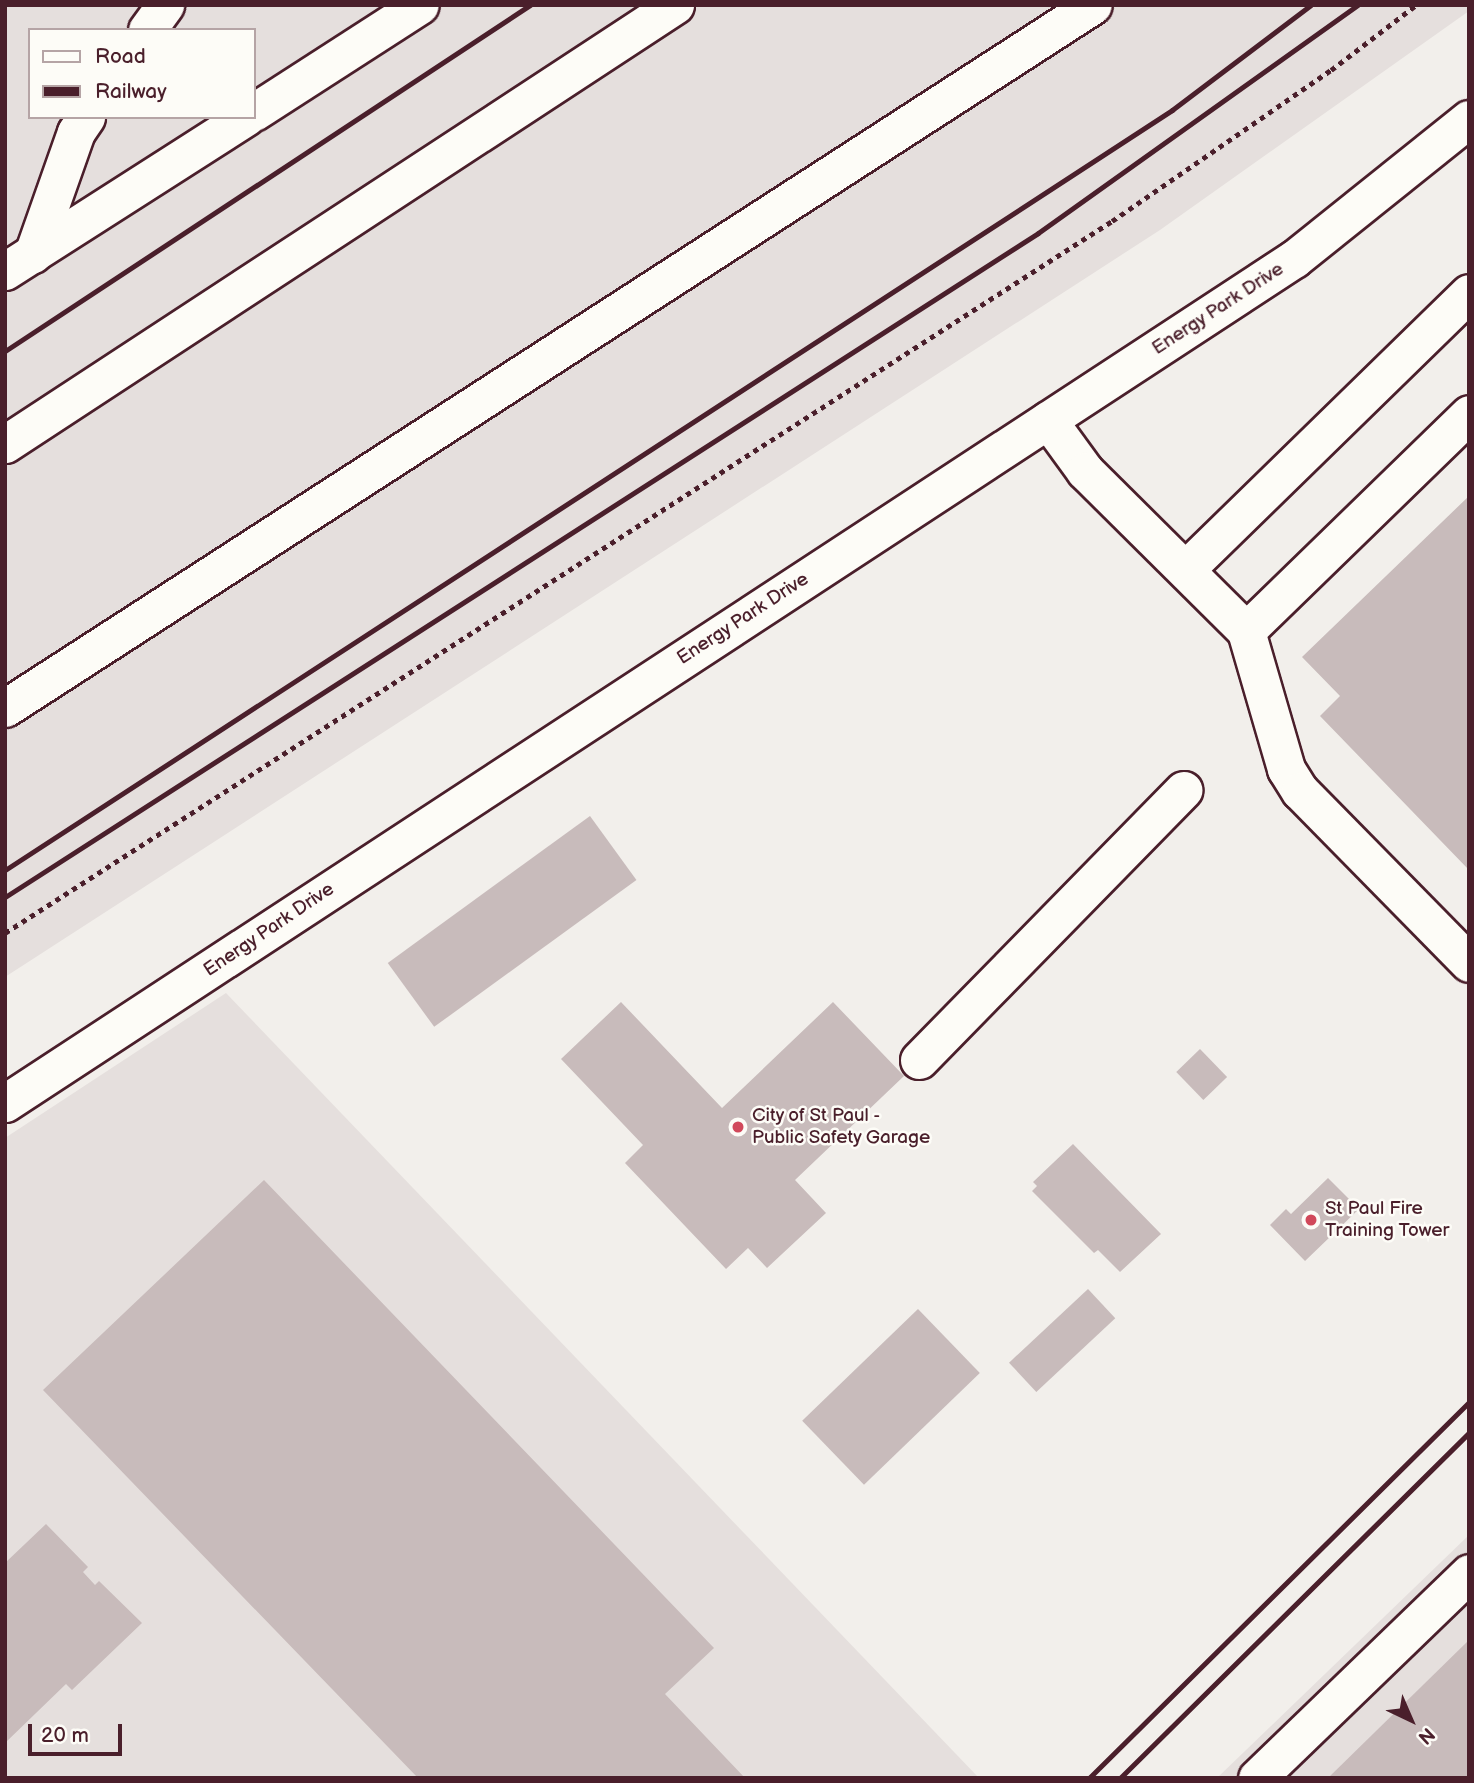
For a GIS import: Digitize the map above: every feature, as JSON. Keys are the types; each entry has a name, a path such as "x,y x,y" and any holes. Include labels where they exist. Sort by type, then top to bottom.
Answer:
{"street":[{"path":"147,28 164,5"},
{"path":"256,111 420,5"},
{"path":"5,444 675,5"},
{"path":"5,708 1093,5"},
{"path":"19,262 76,132 85,119"},
{"path":"19,262 243,119"},
{"name":"Energy Park Drive","path":"5,1103 1294,259 1469,119"},
{"path":"1186,569 1469,293"},
{"path":"1246,631 1469,414"},
{"path":"1048,420 1085,471 1246,631 1286,769 1300,791 1469,963"},
{"path":"919,1060 1183,790"},
{"path":"1257,1778 1469,1573"}],"path":[{"path":"5,933 1112,221 1331,70 1416,5"}],"shaded area":[{"path":"5,5 1469,5 1469,11 1160,230 5,977"},
{"path":"226,993 979,1778 5,1778 5,1138"},
{"path":"1469,1535 1469,1778 1217,1778"}],"building":[{"path":"1469,496 1469,870 1320,716 1340,696 1302,657"},
{"path":"590,816 636,880 434,1027 388,963"},
{"name":"City of St Paul - Public Safety Garage","path":"621,1002 722,1108 833,1002 904,1076 795,1180 826,1213 767,1268 748,1248 726,1269 625,1163 643,1145 561,1059"},
{"path":"1200,1049 1227,1077 1203,1100 1176,1072"},
{"path":"1073,1144 1161,1234 1120,1272 1098,1250 1094,1253 1032,1191 1037,1186 1033,1182"},
{"name":"St Paul Fire Training Tower","path":"1328,1178 1359,1209 1305,1261 1270,1225 1286,1209 1291,1214"},
{"path":"264,1180 714,1648 665,1694 745,1778 418,1778 43,1390"},
{"path":"1088,1289 1115,1318 1036,1392 1009,1363"},
{"path":"918,1309 980,1373 864,1485 802,1421"},
{"path":"46,1524 88,1567 83,1572 95,1585 99,1581 142,1623 72,1690 66,1684 5,1743 5,1563"},
{"path":"1469,1640 1469,1778 1328,1778"}],"railway":[{"path":"5,351 530,5"},
{"path":"5,870 1172,110 1311,5"},
{"path":"5,897 1038,233 1358,5"},
{"path":"1089,1778 1469,1402"},
{"path":"1120,1778 1469,1433"}],"place":[{"name":"City of St Paul - Public Safety Garage","path":"738,1127"},
{"name":"St Paul Fire Training Tower","path":"1311,1220"}]}
